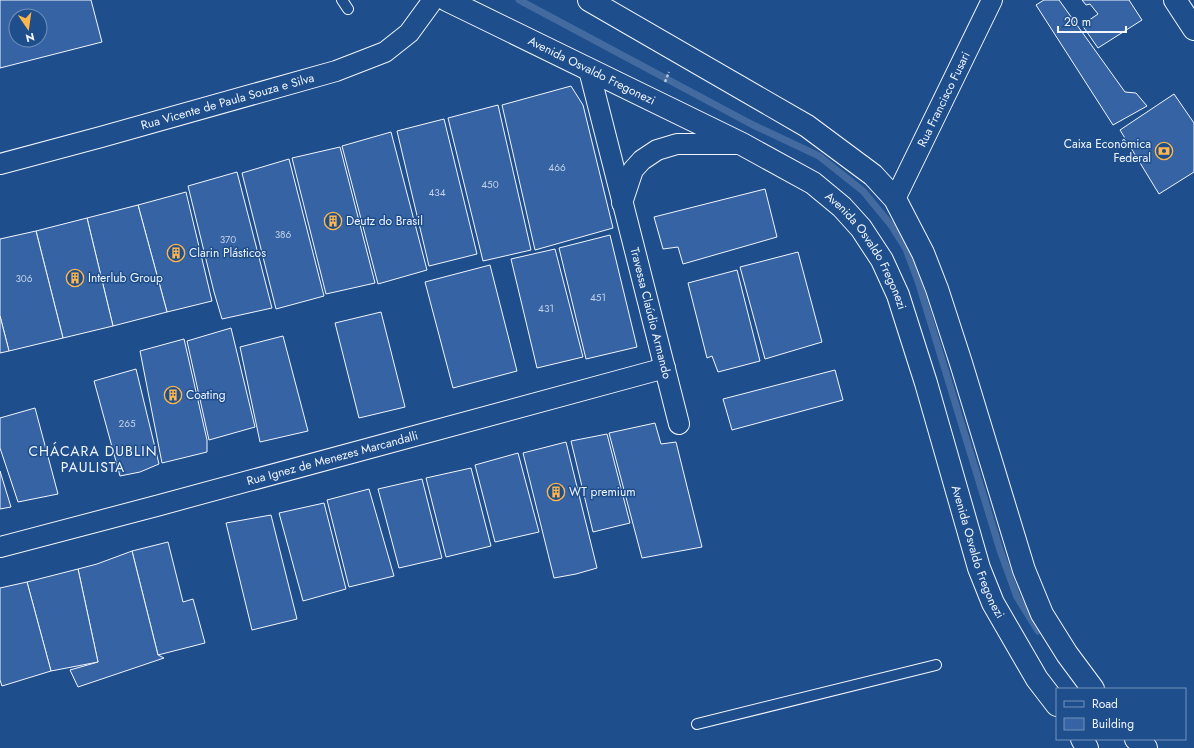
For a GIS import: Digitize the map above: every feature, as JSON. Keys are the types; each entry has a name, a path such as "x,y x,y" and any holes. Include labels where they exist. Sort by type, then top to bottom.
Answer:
{"street":[{"name":"Rua Vicente de Paula Souza e Silva","path":"0,164 336,71 385,52 409,33 433,0"},
{"name":"Avenida Osvaldo Fregonezi","path":"447,0 742,144 813,183 842,207 861,228 882,260 898,295 926,383 979,568 997,610 1037,679 1056,704"},
{"path":"589,0 807,126 873,175 895,199 923,253 937,289 1024,570 1042,614 1067,654 1092,688"},
{"name":"Rua Francisco Fusari","path":"895,199 992,0"},
{"path":"1175,0 1194,29"},
{"name":"Travessa Claúdio Armando","path":"589,70 679,424"},
{"path":"622,203 633,170 642,160 657,150 677,144 742,144"},
{"name":"Rua Ignez de Menezes Marcandalli","path":"0,547 665,368"},
{"path":"1137,740 1146,748"}],"lane":[{"path":"342,0 348,9"},
{"path":"697,724 936,665"}],"path":[{"path":"663,88 671,67"}],"building":[{"path":"0,0 91,0 102,42 0,68"},
{"path":"1044,0 1059,0 1125,92 1136,93 1147,106 1113,125 1036,5"},
{"path":"1082,0 1129,0 1142,20 1098,48 1082,25 1098,14 1090,4 1086,5"},
{"path":"571,86 583,105 613,228 535,250 502,105"},
{"name":"Caixa Econômica Federal","path":"1174,94 1194,123 1194,172 1159,194 1120,130"},
{"path":"498,105 531,250 483,261 448,118"},
{"path":"444,119 477,254 429,266 397,131"},
{"path":"391,132 427,270 378,284 342,146"},
{"name":"Deutz do Brasil","path":"340,147 375,283 326,294 292,158"},
{"path":"289,159 324,296 276,309 242,173"},
{"path":"237,172 272,308 222,319 188,186"},
{"path":"765,189 777,237 683,264 678,247 663,249 654,217"},
{"name":"Clarin Plásticos","path":"186,192 212,301 167,312 138,205"},
{"path":"138,205 167,312 113,326 87,218"},
{"name":"Interlub Group","path":"87,218 113,326 63,338 36,231"},
{"path":"36,231 63,338 9,351 0,316 0,239"},
{"path":"610,235 637,347 586,359 559,248"},
{"path":"555,249 583,357 537,368 511,259"},
{"path":"798,252 822,342 765,359 740,267"},
{"path":"490,265 517,371 453,388 425,282"},
{"path":"737,270 760,361 718,372 712,356 707,358 688,283"},
{"path":"381,312 405,407 359,418 335,323"},
{"path":"0,316 9,351 0,353"},
{"path":"231,328 255,427 209,440 187,341"},
{"path":"283,336 308,431 260,442 240,347"},
{"name":"Coating","path":"184,339 207,440 207,452 162,463 140,351"},
{"path":"136,369 159,464 140,472 120,476 94,381"},
{"path":"835,370 843,400 732,430 723,399"},
{"path":"35,408 58,494 18,502 0,448 0,418"},
{"path":"655,423 661,444 676,442 702,547 642,558 609,433"},
{"path":"607,434 630,523 593,532 571,441"},
{"name":"WT premium","path":"566,442 597,568 554,578 523,453"},
{"path":"518,453 539,532 495,542 475,465"},
{"path":"471,468 491,546 446,557 426,478"},
{"path":"0,471 11,507 0,509"},
{"path":"422,479 442,558 399,568 378,489"},
{"path":"369,489 394,576 349,587 327,500"},
{"path":"324,503 346,589 303,601 279,513"},
{"path":"271,515 297,619 252,630 226,523"},
{"path":"168,542 183,602 193,599 205,643 158,655 132,551"},
{"path":"132,551 158,655 164,658 78,687 70,670 98,662 78,569 97,564"},
{"path":"78,569 98,662 51,671 27,582"},
{"path":"27,582 51,671 2,686 0,680 0,588"}],"waterway":[{"path":"519,0 753,125 819,156 863,191 891,225 906,249 918,281 1000,550 1017,597 1038,631"}],"place":[{"name":"Caixa Econômica Federal","path":"1164,151"},
{"name":"Deutz do Brasil","path":"333,221"},
{"name":"Clarin Plásticos","path":"176,253"},
{"name":"Interlub Group","path":"75,278"},
{"name":"Coating","path":"173,395"},
{"name":"WT premium","path":"556,492"}],"district":[{"name":"CHÁCARA DUBLIN PAULISTA","path":"93,460"}]}
